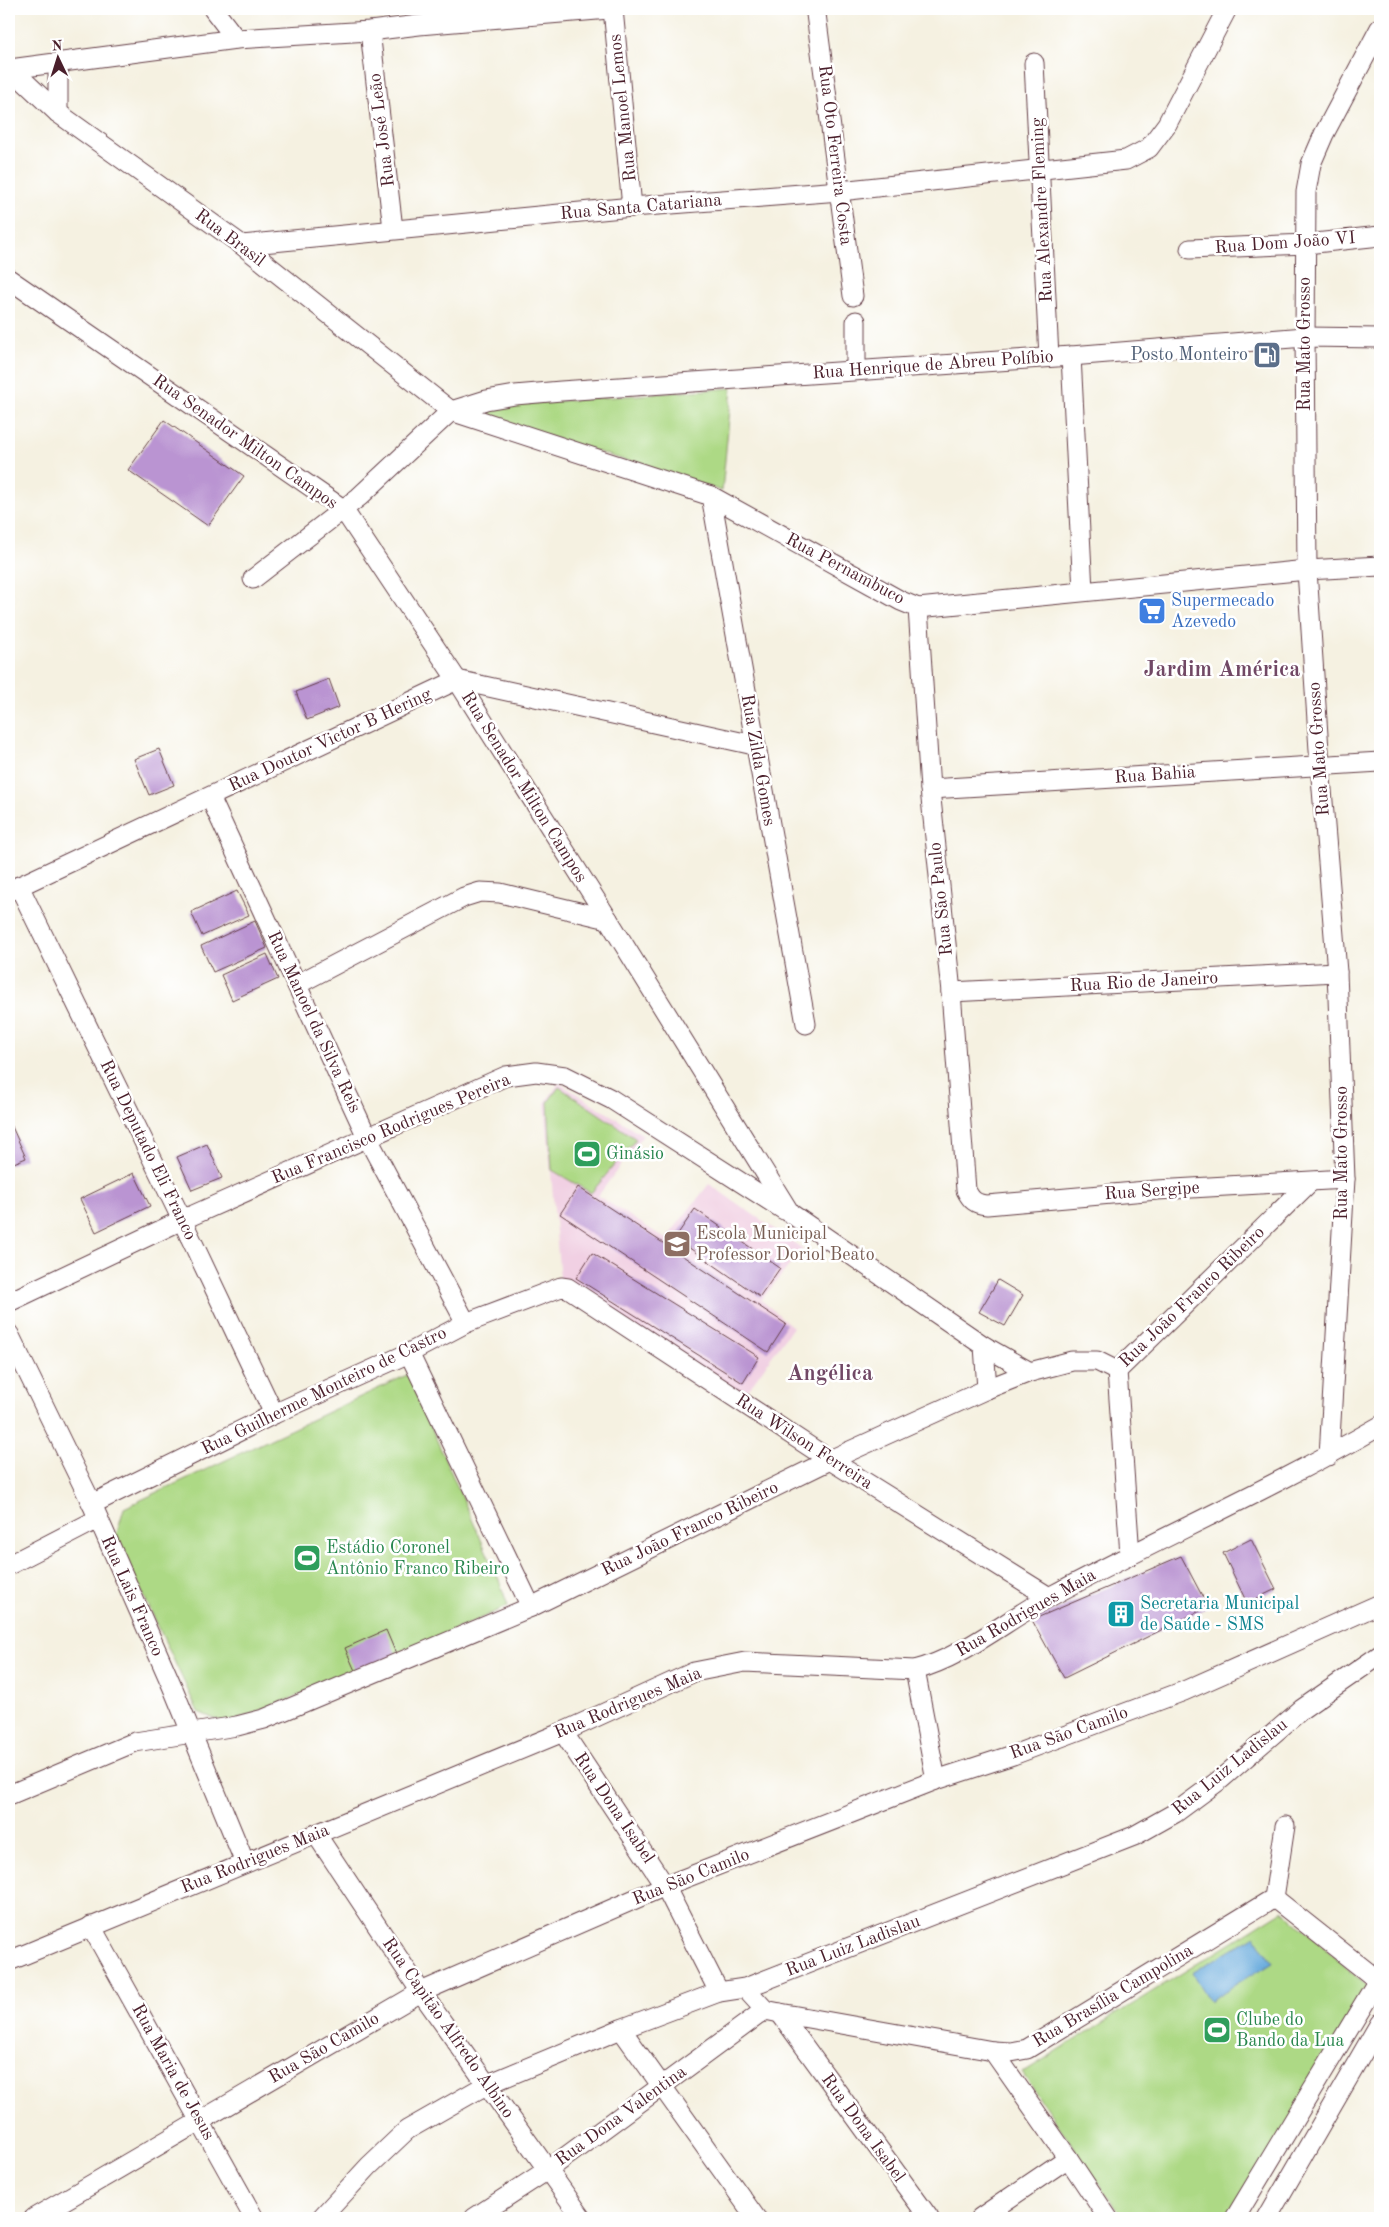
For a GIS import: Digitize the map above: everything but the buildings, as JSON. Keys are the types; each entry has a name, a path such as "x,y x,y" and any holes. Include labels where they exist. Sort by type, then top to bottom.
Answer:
{"street":[{"path":"213,9 236,39"},
{"path":"9,69 236,39 370,32 418,17 609,9"},
{"name":"Rua Manoel Lemos","path":"613,9 632,207"},
{"name":"Rua Santa Catariana","path":"242,245 632,207 840,191 1126,160 1149,148 1167,124 1227,9"},
{"name":"Rua Oto Ferreira Costa","path":"816,14 853,296"},
{"name":"Rua Mato Grosso","path":"1329,1456 1345,1179 1337,972 1320,765 1307,570 1306,192 1311,164 1324,134 1380,28"},
{"name":"Rua José Leão","path":"370,32 393,229"},
{"name":"Rua Alexandre Fleming","path":"1034,63 1041,170 1049,357"},
{"path":"58,64 58,113"},
{"name":"Rua Brasil","path":"9,69 58,113 242,245 451,411"},
{"name":"Rua Dom João VI","path":"1190,249 1306,244 1380,236"},
{"name":"Rua Senador Milton Campos","path":"9,279 343,509 457,680 790,1213 984,1346 1030,1372"},
{"path":"856,322 856,370"},
{"name":"Rua Henrique de Abreu Políbio","path":"451,411 486,400 515,395 561,391 1071,356 1305,337 1380,338"},
{"path":"1071,356 1083,591"},
{"path":"253,580 343,509 451,411"},
{"name":"Rua Pernambuco","path":"451,411 711,496 901,601 918,608 1307,570 1380,566"},
{"name":"Rua Zilda Gomes","path":"711,496 754,745 806,1024"},
{"name":"Rua São Paulo","path":"918,608 930,789 951,992 966,1190"},
{"path":"457,680 754,745"},
{"name":"Rua Doutor Victor B Hering","path":"14,889 457,680"},
{"name":"Rua Bahia","path":"930,789 1380,762"},
{"name":"Rua Manoel da Silva Reis","path":"210,797 367,1137 466,1323"},
{"name":"Rua Deputado Eli Franco","path":"14,889 182,1220 274,1414"},
{"path":"298,984 456,902 480,892 500,893 608,919"},
{"name":"Rua Rio de Janeiro","path":"951,992 1337,972"},
{"name":"Rua Francisco Rodrigues Pereira","path":"9,1302 182,1220 506,1076 536,1072 565,1076 611,1099 790,1213"},
{"name":"Rua Sergipe","path":"966,1190 976,1204 987,1205 1157,1190 1345,1179"},
{"name":"Rua João Franco Ribeiro","path":"9,1795 135,1742 237,1726 264,1719 531,1606 830,1460 986,1389 1030,1372 1072,1361 1097,1361 1117,1371 1310,1182"},
{"name":"Rua Guilherme Monteiro de Castro","path":"9,1565 95,1512 274,1414 409,1353 466,1323 553,1288 561,1287"},
{"name":"Rua Wilson Ferreira","path":"561,1287 568,1288 830,1460 1048,1597"},
{"name":"Rua Lais Franco","path":"9,1334 95,1512 192,1732 245,1863"},
{"path":"984,1346 986,1389"},
{"path":"409,1353 531,1606"},
{"path":"1117,1371 1130,1555"},
{"name":"Rua Rodrigues Maia","path":"9,1961 563,1732 694,1672 745,1662 915,1670 937,1664 1048,1597 1329,1456 1380,1426"},
{"name":"Rua São Camilo","path":"34,2218 421,1992 665,1886 936,1780 1013,1754 1184,1691 1380,1604"},
{"name":"Rua Luiz Ladislau","path":"321,2218 369,2166 407,2130 486,2085 621,2029 719,1992 745,1988 1134,1836 1175,1813 1220,1779 1302,1709 1380,1655"},
{"path":"915,1670 936,1780"},
{"name":"Rua Dona Isabel","path":"563,1732 665,1886 719,1992"},
{"path":"1235,2218 1380,1980 1274,1898 1285,1826"},
{"name":"Rua Capitão Alfredo Albino","path":"316,1834 421,1992 582,2218"},
{"name":"Rua Brasília Campolina","path":"773,2011 993,2051 1011,2052 1027,2049 1274,1898"},
{"name":"Rua Maria de Jesus","path":"91,1926 254,2218"},
{"name":"Rua Dona Isabel","path":"745,1988 773,2011 929,2218"},
{"name":"Rua Dona Valentina","path":"474,2218 549,2170 662,2087 773,2011"},
{"path":"1268,2218 1380,2023"},
{"path":"621,2029 756,2218"},
{"path":"993,2051 1108,2218"},
{"path":"980,2218 1068,2158"}],"shaded area":[{"name":"Escola Municipal Professor Doriol Beato","path":"559,1083 643,1135 598,1196 666,1239 709,1184 803,1249 761,1300 793,1327 742,1398 560,1279 545,1103"}],"green space":[{"path":"732,388 722,491 491,418 487,411 494,406"},
{"name":"Ginásio","path":"559,1087 636,1139 591,1193 552,1170 548,1102"},
{"name":"Estádio Coronel Antônio Franco Ribeiro","path":"409,1374 499,1580 508,1606 397,1656 227,1724 198,1712 116,1536 124,1508"},
{"name":"Clube do Bando da Lua","path":"1283,1910 1369,1988 1234,2218 1123,2218 1022,2073"}],"water":[{"path":"1255,1935 1272,1962 1209,2001 1192,1973"}],"place":[{"name":"Posto Monteiro","path":"1267,355"},
{"name":"Supermecado Azevedo","path":"1152,611"},
{"name":"Ginásio","path":"587,1154"},
{"name":"Escola Municipal Professor Doriol Beato","path":"677,1244"},
{"name":"Estádio Coronel Antônio Franco Ribeiro","path":"307,1558"},
{"name":"Secretaria Municipal de Saúde - SMS","path":"1121,1614"},
{"name":"Clube do Bando da Lua","path":"1217,2030"}],"district":[{"name":"Jardim América","path":"1222,670"},
{"name":"Angélica","path":"830,1374"}]}
